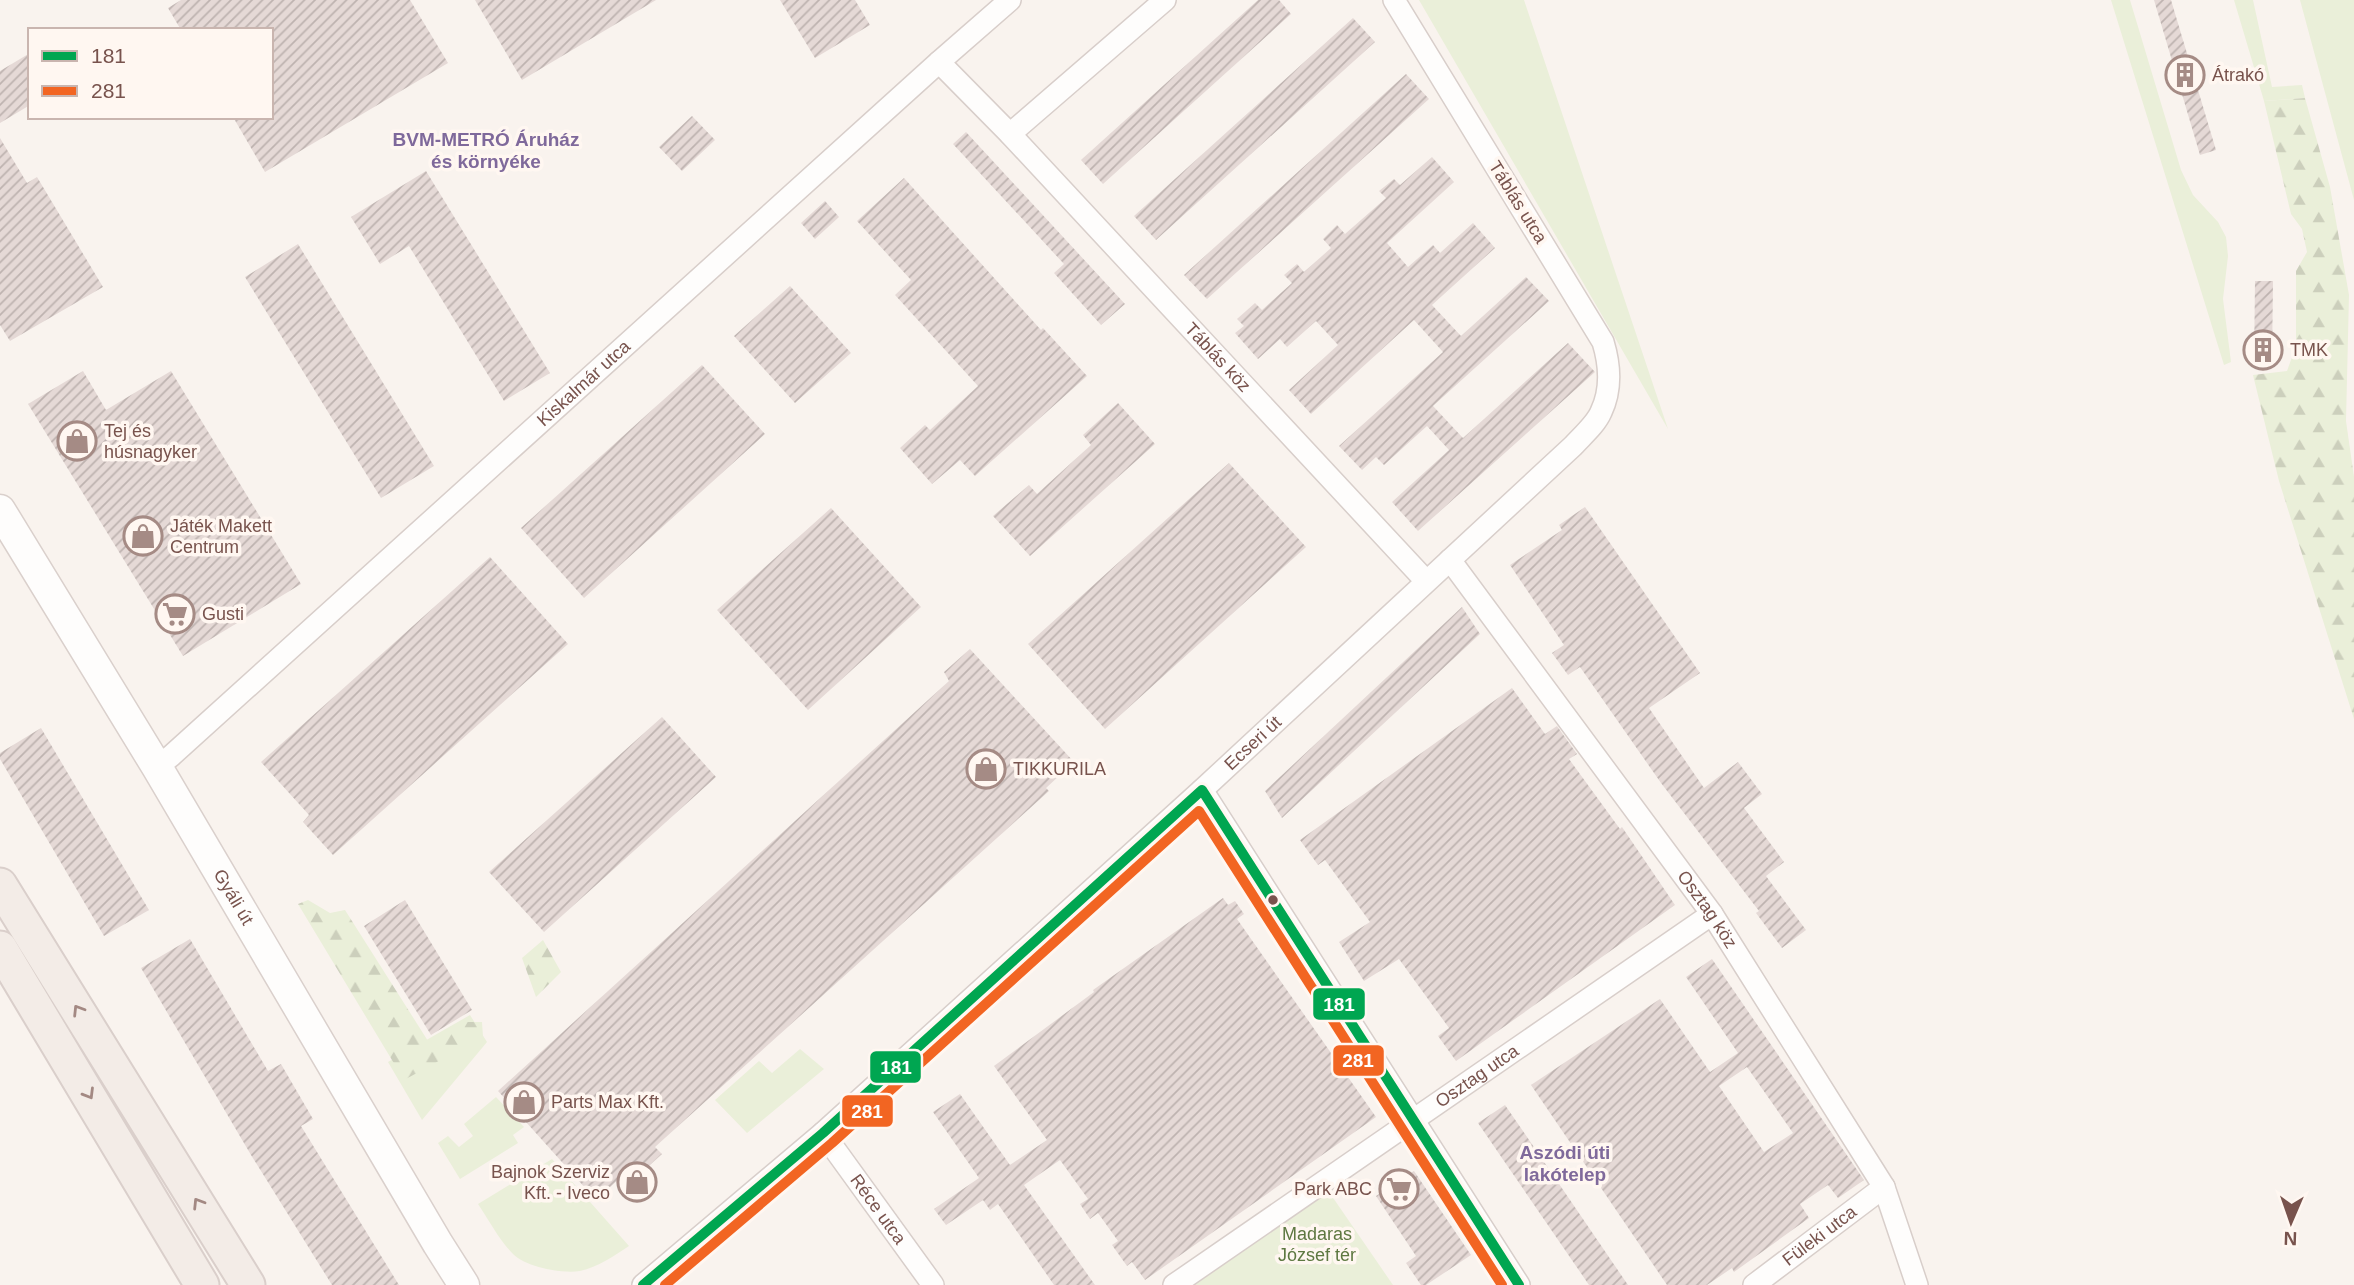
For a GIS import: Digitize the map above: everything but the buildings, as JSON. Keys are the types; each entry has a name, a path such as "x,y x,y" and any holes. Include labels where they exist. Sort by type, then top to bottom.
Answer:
{"main road":[{"path":"0,885 248,1285"},
{"path":"0,948 202,1285"}],"street":[{"name":"Kiskalmár utca","path":"157,767 1010,0"},
{"path":"1010,134 1166,0"},
{"name":"Táblás utca","path":"1394,0 1603,342 1609,362 1609,385 1601,414"},
{"name":"Táblás köz","path":"939,62 1010,134 1426,580"},
{"name":"Ecseri út","path":"643,1285 823,1133 1202,790 1573,446 1601,414"},
{"name":"Gyáli út","path":"0,510 157,767 464,1285"},
{"name":"Osztag köz","path":"1450,560 1712,914 1884,1187 1917,1285"},
{"path":"1202,790 1519,1285"},
{"name":"Osztag utca","path":"1174,1285 1712,914"},
{"name":"Réce utca","path":"823,1133 933,1285"},
{"name":"Füleki utca","path":"1755,1285 1884,1187"}],"green space":[{"path":"1419,0 1524,0 1668,429"},
{"path":"2111,0 2130,0 2181,170 2193,195 2218,222 2226,237 2228,256 2223,299 2231,362 2224,365"},
{"path":"2234,0 2253,0 2272,87 2302,85 2305,98 2264,101"},
{"path":"2300,0 2354,0 2354,200"},
{"path":"2305,98 2330,187 2349,295 2346,421 2354,477 2354,719 2279,481 2253,375 2287,371 2296,346 2296,271 2307,252 2302,229 2291,214 2264,101"},
{"path":"308,900 330,913 345,910 428,1041 465,1022 482,1022 483,1037 404,1080 298,904"},
{"path":"543,940 561,972 536,997 522,958"},
{"path":"470,1015 487,1042 422,1120 388,1062"},
{"path":"800,1049 824,1069 747,1133 715,1100 759,1061 772,1073"},
{"path":"496,1097 524,1127 513,1135 518,1143 460,1179 438,1143 448,1136 459,1147 473,1136 464,1124"},
{"path":"552,1159 629,1246 599,1264 572,1272 535,1266 513,1254 478,1204"},
{"name":"Madaras József tér","path":"1327,1189 1393,1285 1187,1285"}],"transit line":[{"name":"181","path":"643,1285 823,1133 1202,790 1519,1285"},
{"name":"281","path":"665,1285 832,1143 1199,811 1502,1285"}],"place":[{"name":"Átrakó","path":"2185,75"},
{"name":"TMK","path":"2263,350"},
{"name":"Tej és húsnagyker","path":"77,441"},
{"name":"Játék Makett Centrum","path":"143,536"},
{"name":"Gusti","path":"175,614"},
{"name":"TIKKURILA","path":"986,769"},
{"name":"Parts Max Kft.","path":"524,1102"},
{"name":"Bajnok Szerviz Kft. - Iveco","path":"637,1182"},
{"name":"Park ABC","path":"1399,1189"}],"district":[{"name":"BVM-METRÓ Áruház és környéke","path":"486,150"},
{"name":"Aszódi úti lakótelep","path":"1565,1163"}]}
